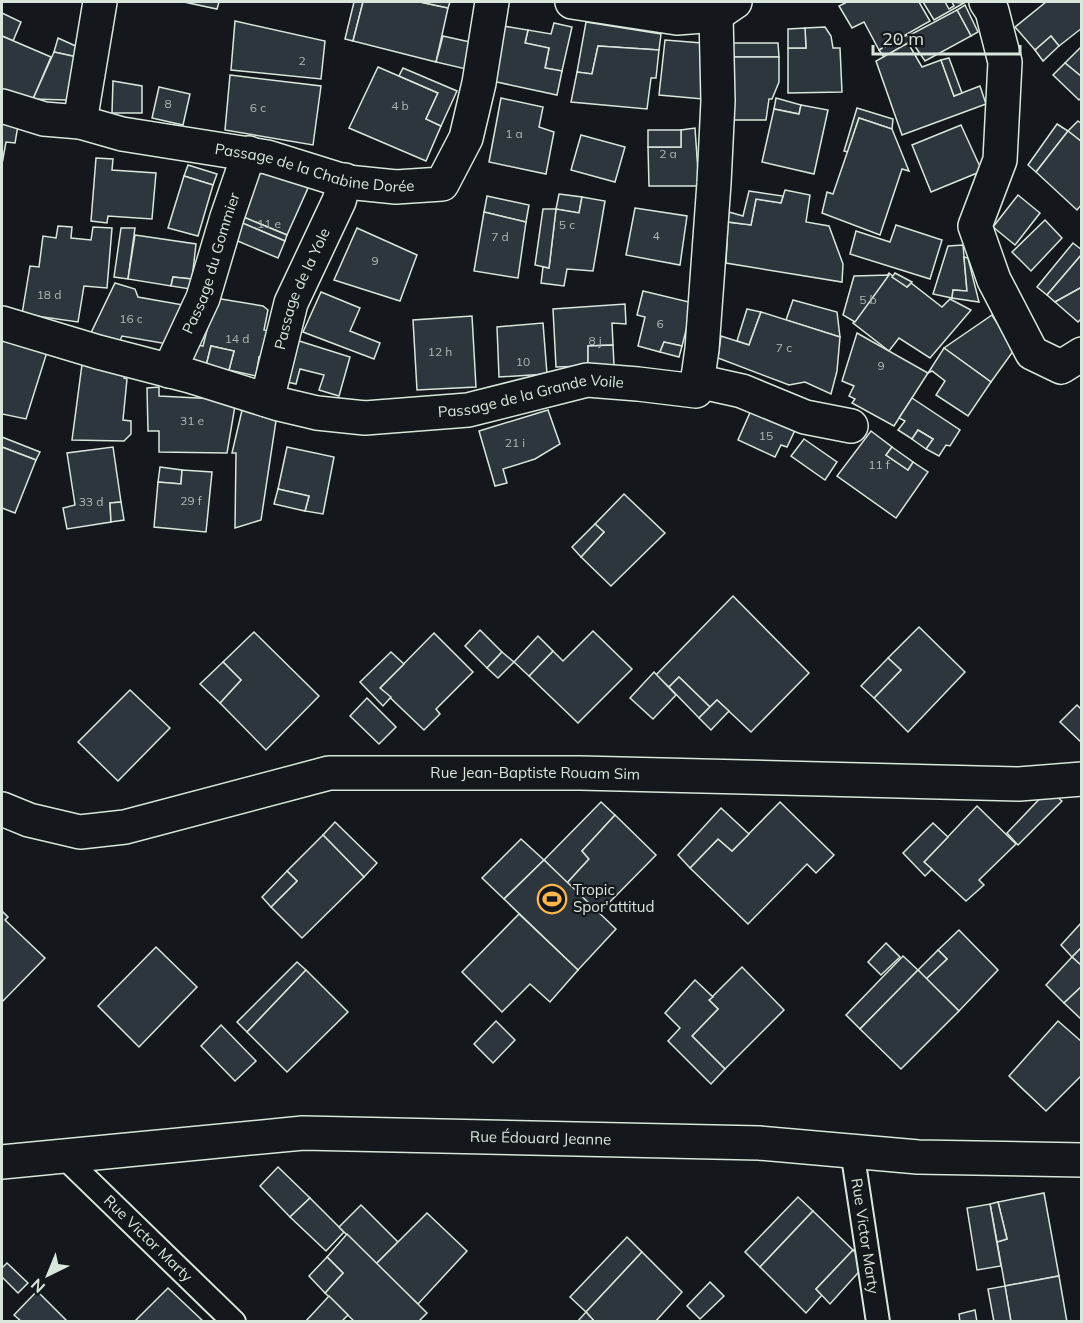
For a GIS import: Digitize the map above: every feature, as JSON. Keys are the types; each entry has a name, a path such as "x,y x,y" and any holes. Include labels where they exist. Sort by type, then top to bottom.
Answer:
{"street":[{"path":"80,122 100,2"},
{"name":"Passage de la Chabine Dorée","path":"2,106 44,119 80,122 122,134 249,153 345,180 396,187 442,184 466,138 479,83 492,2"},
{"path":"572,2 677,18 726,8 702,349 697,381 742,391 804,417 851,426"},
{"path":"986,2 992,11 1005,62 1000,160 975,225 994,280 1032,353 1061,367 1082,354"},
{"name":"Passage du Gommier","path":"169,371 204,298 227,217 249,153"},
{"name":"Passage de la Yole","path":"267,400 291,303 339,201 345,180"},
{"name":"Passage de la Grande Voile","path":"2,323 267,400 317,413 365,418 468,410 587,380 696,391 697,381"},
{"name":"Rue Jean-Baptiste Rouam Sim","path":"2,809 29,820 80,832 125,827 329,773 580,773 1019,784 1082,779"},
{"name":"Rue Édouard Jeanne","path":"2,1162 303,1133 759,1143 918,1157 1082,1160"}],"lane":[{"name":"Rue Victor Marty","path":"852,1150 878,1322"},
{"name":"Rue Victor Marty","path":"62,1155 234,1322"}],"building":[{"path":"184,2 219,2 217,9"},
{"path":"354,2 363,2 353,41 345,39"},
{"path":"363,2 420,2 448,8 436,62 353,41"},
{"path":"420,2 450,2 448,8"},
{"path":"847,2 919,2 930,21 879,50 864,22 852,28 839,6"},
{"path":"923,2 945,2 949,9 954,6 952,2 964,3 934,20"},
{"path":"1046,2 1082,2 1082,28 1059,46 1051,36 1035,50 1015,27"},
{"path":"965,5 978,32 971,36 957,10"},
{"path":"957,10 971,36 925,61 908,36"},
{"path":"2,13 21,22 13,41 2,36"},
{"path":"235,21 325,41 321,79 231,70"},
{"path":"586,22 661,34 659,50 598,46 592,74 577,72"},
{"path":"554,23 572,27 562,71 545,68 549,48 525,43 528,30 551,34"},
{"path":"503,26 528,30 525,43 549,48 545,68 562,71 557,95 492,81"},
{"path":"825,27 831,36 833,48 840,48 842,92 788,93 788,48 806,48 805,28"},
{"path":"805,28 806,48 788,48 788,29"},
{"path":"907,35 910,40 908,43 884,57 879,50"},
{"path":"2,36 51,57 33,99 2,92"},
{"path":"443,36 479,44 466,69 436,62"},
{"path":"1051,36 1059,46 1043,61 1035,50"},
{"path":"58,38 80,48 77,57 54,52"},
{"path":"665,40 714,44 714,100 659,95"},
{"path":"718,43 778,43 779,57 719,57"},
{"path":"908,43 922,67 941,60 954,96 980,86 986,104 902,135 876,61"},
{"path":"598,46 659,50 656,78 651,78 647,109 571,102 577,72 592,74"},
{"path":"1082,46 1082,77 1065,63"},
{"path":"54,52 77,57 67,100 33,99"},
{"path":"719,57 779,57 779,82 772,99 769,99 766,120 723,120"},
{"path":"949,58 962,93 954,96 941,60"},
{"path":"1065,63 1082,77 1082,97 1079,100 1053,75"},
{"path":"378,67 438,93 426,119 441,126 426,161 349,128"},
{"path":"403,68 457,91 441,126 426,119 438,93 399,76"},
{"path":"230,75 321,86 313,145 225,130"},
{"path":"113,81 142,86 142,113 112,113"},
{"path":"159,87 190,94 183,125 152,118"},
{"path":"501,98 543,107 539,127 554,132 546,174 489,162"},
{"path":"776,98 801,105 799,114 774,109"},
{"path":"801,105 828,110 814,174 762,162 774,109 799,114"},
{"path":"857,108 893,119 892,129 859,118 848,152 844,151"},
{"path":"2,117 19,120 15,143 6,142 2,164"},
{"path":"859,118 892,129 909,171 902,169 880,235 822,213 827,192 833,194"},
{"path":"1078,121 1082,124 1082,142 1068,131"},
{"path":"1057,124 1068,131 1036,172 1028,165"},
{"path":"961,125 982,171 931,192 912,145"},
{"path":"695,128 699,186 649,186 648,147 681,147 681,130"},
{"path":"648,130 681,130 681,147 648,147"},
{"path":"1068,131 1082,142 1082,204 1077,210 1036,172"},
{"path":"581,135 625,147 615,182 571,170"},
{"path":"96,158 113,159 112,170 156,173 152,219 108,216 107,223 91,221"},
{"path":"188,165 217,174 213,185 184,176"},
{"path":"262,167 308,188 287,235 241,216"},
{"path":"184,176 213,185 198,236 168,228"},
{"path":"785,190 810,195 806,222 829,226 843,264 842,282 726,263 728,222 751,225 756,199 781,203"},
{"path":"749,191 783,196 781,203 756,199 751,225 728,222 729,212 743,216"},
{"path":"559,194 582,197 579,213 556,209"},
{"path":"1018,195 1040,213 1015,245 993,227"},
{"path":"487,196 529,205 526,222 484,212"},
{"path":"582,197 605,201 593,271 567,269 564,286 541,283 543,267 549,268 556,209 579,213"},
{"path":"635,208 687,216 680,265 626,255"},
{"path":"543,209 556,209 549,268 535,265"},
{"path":"484,212 526,222 518,278 474,271"},
{"path":"241,216 287,235 285,241 240,222"},
{"path":"1045,220 1062,238 1031,271 1012,252"},
{"path":"240,222 285,241 278,258 233,239"},
{"path":"896,225 942,240 930,279 850,254 856,231 890,242"},
{"path":"58,226 72,227 71,238 91,240 93,227 112,228 107,288 84,286 78,322 22,314 30,266 39,267 43,236 56,238"},
{"path":"121,228 135,228 128,279 114,277"},
{"path":"357,228 417,255 400,301 334,280"},
{"path":"135,235 196,244 192,279 173,277 171,286 128,279"},
{"path":"1073,243 1082,250 1082,254 1047,295 1037,287"},
{"path":"963,245 967,291 953,290 952,298 933,294 948,246"},
{"path":"1082,254 1082,287 1055,302 1047,295"},
{"path":"964,257 968,258 979,302 952,298 953,290 967,291"},
{"path":"889,273 907,287 911,283 942,307 950,299 971,310 930,358 899,338 889,351 853,323"},
{"path":"895,273 912,282 907,287 892,277"},
{"path":"889,275 855,322 843,315 854,276"},
{"path":"173,277 192,279 190,289 171,286"},
{"path":"115,283 135,289 138,297 189,306 173,345 122,336 118,345 88,339"},
{"path":"1082,287 1082,318 1078,322 1055,302"},
{"path":"643,291 693,303 682,346 664,342 660,352 638,346 645,317 637,315"},
{"path":"321,292 360,308 350,331 380,343 374,359 303,332"},
{"path":"215,298 263,306 268,310 264,330 274,332 269,359 259,357 256,376 229,370 234,351 211,346 206,366 184,362 190,343 203,346"},
{"path":"793,300 837,312 840,337 786,320"},
{"path":"625,304 626,324 612,323 613,345 588,346 588,366 556,367 553,309"},
{"path":"747,309 761,312 749,345 737,341"},
{"path":"761,312 840,337 837,371 831,394 805,382 789,385 718,358 721,336 749,345"},
{"path":"992,315 1014,350 991,382 944,348"},
{"path":"472,316 476,387 417,390 413,320"},
{"path":"543,323 547,374 499,377 497,327"},
{"path":"857,333 928,373 894,426 852,403 855,399 849,396 854,386 842,381"},
{"path":"2,339 47,352 26,419 2,414"},
{"path":"296,340 350,357 339,396 319,390 324,375 300,369 296,384 283,381"},
{"path":"664,342 682,346 679,357 660,352"},
{"path":"613,345 614,365 588,366 588,346"},
{"path":"211,346 234,351 229,370 206,366"},
{"path":"944,348 991,382 968,416 936,395 945,381 932,371 928,373"},
{"path":"83,357 126,365 123,420 131,421 131,434 124,441 72,440"},
{"path":"159,387 159,396 236,400 227,453 159,452 159,431 148,431 147,388"},
{"path":"912,398 960,430 950,446 946,445 939,456 926,449 933,439 918,430 912,439 898,430 905,421 899,418"},
{"path":"243,406 277,414 261,520 235,528 236,453 232,453"},
{"path":"752,408 797,426 787,447 781,445 775,457 738,440"},
{"path":"548,410 560,444 535,459 503,469 507,483 495,486 479,431"},
{"path":"918,430 933,439 926,449 912,439"},
{"path":"871,431 892,447 886,455 908,470 913,462 928,472 896,518 837,476"},
{"path":"2,437 40,452 36,460 2,447"},
{"path":"804,439 837,462 825,480 791,456"},
{"path":"2,447 36,460 15,513 2,508"},
{"path":"113,447 121,502 110,503 111,522 67,529 63,508 75,505 67,453"},
{"path":"287,447 334,457 323,514 305,511 309,496 278,489"},
{"path":"892,447 913,462 908,470 886,455"},
{"path":"160,467 182,470 181,484 158,482"},
{"path":"182,470 212,472 206,532 154,527 158,482 181,484"},
{"path":"278,489 309,496 305,511 274,504"},
{"path":"624,494 665,533 611,586 581,557 604,532 595,524"},
{"path":"121,502 124,520 111,522 110,503"},
{"path":"595,524 604,532 581,557 572,547"},
{"path":"733,596 809,673 751,732 717,700 710,707 679,677 669,687 656,675"},
{"path":"919,627 965,672 908,732 874,698 901,670 888,658"},
{"path":"480,630 502,652 487,668 465,646"},
{"path":"593,631 632,669 578,723 529,676 553,651 563,661"},
{"path":"254,632 319,696 266,750 220,703 241,680 223,662"},
{"path":"434,633 473,672 436,709 440,714 424,730 380,688"},
{"path":"538,636 553,651 529,676 514,662"},
{"path":"391,652 404,664 380,688 391,697 383,706 360,682"},
{"path":"502,652 514,662 498,678 487,668"},
{"path":"888,658 901,670 874,698 861,686"},
{"path":"223,662 241,680 220,703 200,684"},
{"path":"654,672 676,695 653,719 630,698"},
{"path":"679,677 710,707 699,718 669,687"},
{"path":"130,690 170,728 118,781 78,742"},
{"path":"367,698 396,727 379,744 350,716"},
{"path":"717,700 729,711 711,730 699,718"},
{"path":"1077,705 1082,710 1082,743 1060,722"},
{"path":"1048,790 1062,801 1018,845 1007,833"},
{"path":"601,802 615,815 582,851 589,859 567,883 544,860"},
{"path":"780,802 834,855 816,873 807,864 748,924 690,868 718,839 732,851"},
{"path":"977,806 1016,844 979,880 984,885 966,901 924,862"},
{"path":"721,808 749,834 732,851 718,839 690,868 678,855"},
{"path":"615,815 656,855 599,913 567,883 589,859 582,851"},
{"path":"335,822 377,863 364,877 323,835"},
{"path":"933,823 948,837 924,862 932,869 925,876 903,853"},
{"path":"323,835 364,877 302,938 271,907 297,881 287,871"},
{"path":"521,839 544,860 504,899 482,878"},
{"path":"544,860 616,929 578,970 504,899"},
{"path":"287,871 297,881 271,907 262,897"},
{"path":"2,911 8,917 5,920 45,958 2,1002"},
{"path":"519,914 578,970 550,1002 530,984 502,1012 462,972"},
{"path":"1082,922 1082,947 1072,957 1061,945"},
{"path":"959,930 998,970 959,1011 926,979 947,959 938,950"},
{"path":"886,943 900,957 881,975 868,962"},
{"path":"156,947 197,987 139,1047 98,1006"},
{"path":"1082,947 1082,966 1072,957"},
{"path":"938,950 947,959 926,979 918,970"},
{"path":"903,956 918,970 860,1029 846,1015"},
{"path":"1072,957 1082,966 1082,986 1064,1003 1046,985"},
{"path":"297,962 306,970 247,1032 237,1022"},
{"path":"742,967 784,1010 725,1069 692,1036 718,1009 709,1000"},
{"path":"306,970 348,1012 287,1072 247,1032"},
{"path":"918,970 959,1011 901,1069 860,1029"},
{"path":"695,980 713,997 709,1000 718,1009 692,1036 725,1069 711,1084 668,1041 680,1028 665,1013"},
{"path":"1082,986 1082,1020 1064,1003"},
{"path":"496,1021 515,1040 493,1063 474,1044"},
{"path":"1058,1021 1082,1042 1082,1075 1046,1111 1009,1076"},
{"path":"221,1025 256,1061 235,1081 201,1046"},
{"path":"278,1167 310,1198 290,1217 260,1186"},
{"path":"1044,1193 1059,1276 1005,1286 997,1242 1007,1239 998,1202"},
{"path":"798,1197 813,1211 760,1267 745,1252"},
{"path":"310,1198 344,1232 326,1251 290,1217"},
{"path":"998,1202 1007,1239 997,1242 990,1204"},
{"path":"990,1204 1001,1266 977,1270 967,1208"},
{"path":"361,1205 398,1242 376,1264 339,1227"},
{"path":"813,1211 853,1250 816,1289 822,1295 806,1313 760,1267"},
{"path":"427,1213 467,1251 418,1304 376,1264"},
{"path":"347,1234 427,1313 418,1322 355,1322 325,1293 343,1273 327,1257"},
{"path":"627,1237 642,1252 586,1312 570,1297"},
{"path":"853,1250 866,1264 830,1304 816,1289"},
{"path":"642,1252 682,1292 655,1322 595,1322 586,1312"},
{"path":"327,1257 343,1273 325,1293 309,1276"},
{"path":"7,1263 28,1283 18,1293 2,1277 2,1268"},
{"path":"1059,1276 1067,1322 1011,1322 1005,1286"},
{"path":"710,1282 724,1296 700,1319 687,1306"},
{"path":"1005,1286 1011,1322 994,1322 988,1289"},
{"path":"168,1288 204,1322 134,1322"},
{"path":"37,1291 68,1322 22,1322 14,1315"},
{"path":"329,1296 348,1315 341,1322 305,1322"},
{"path":"975,1310 977,1322 960,1322 959,1314"},
{"path":"586,1312 595,1322 577,1322"}],"place":[{"name":"Tropic Spor'attitud","path":"552,899"}]}
